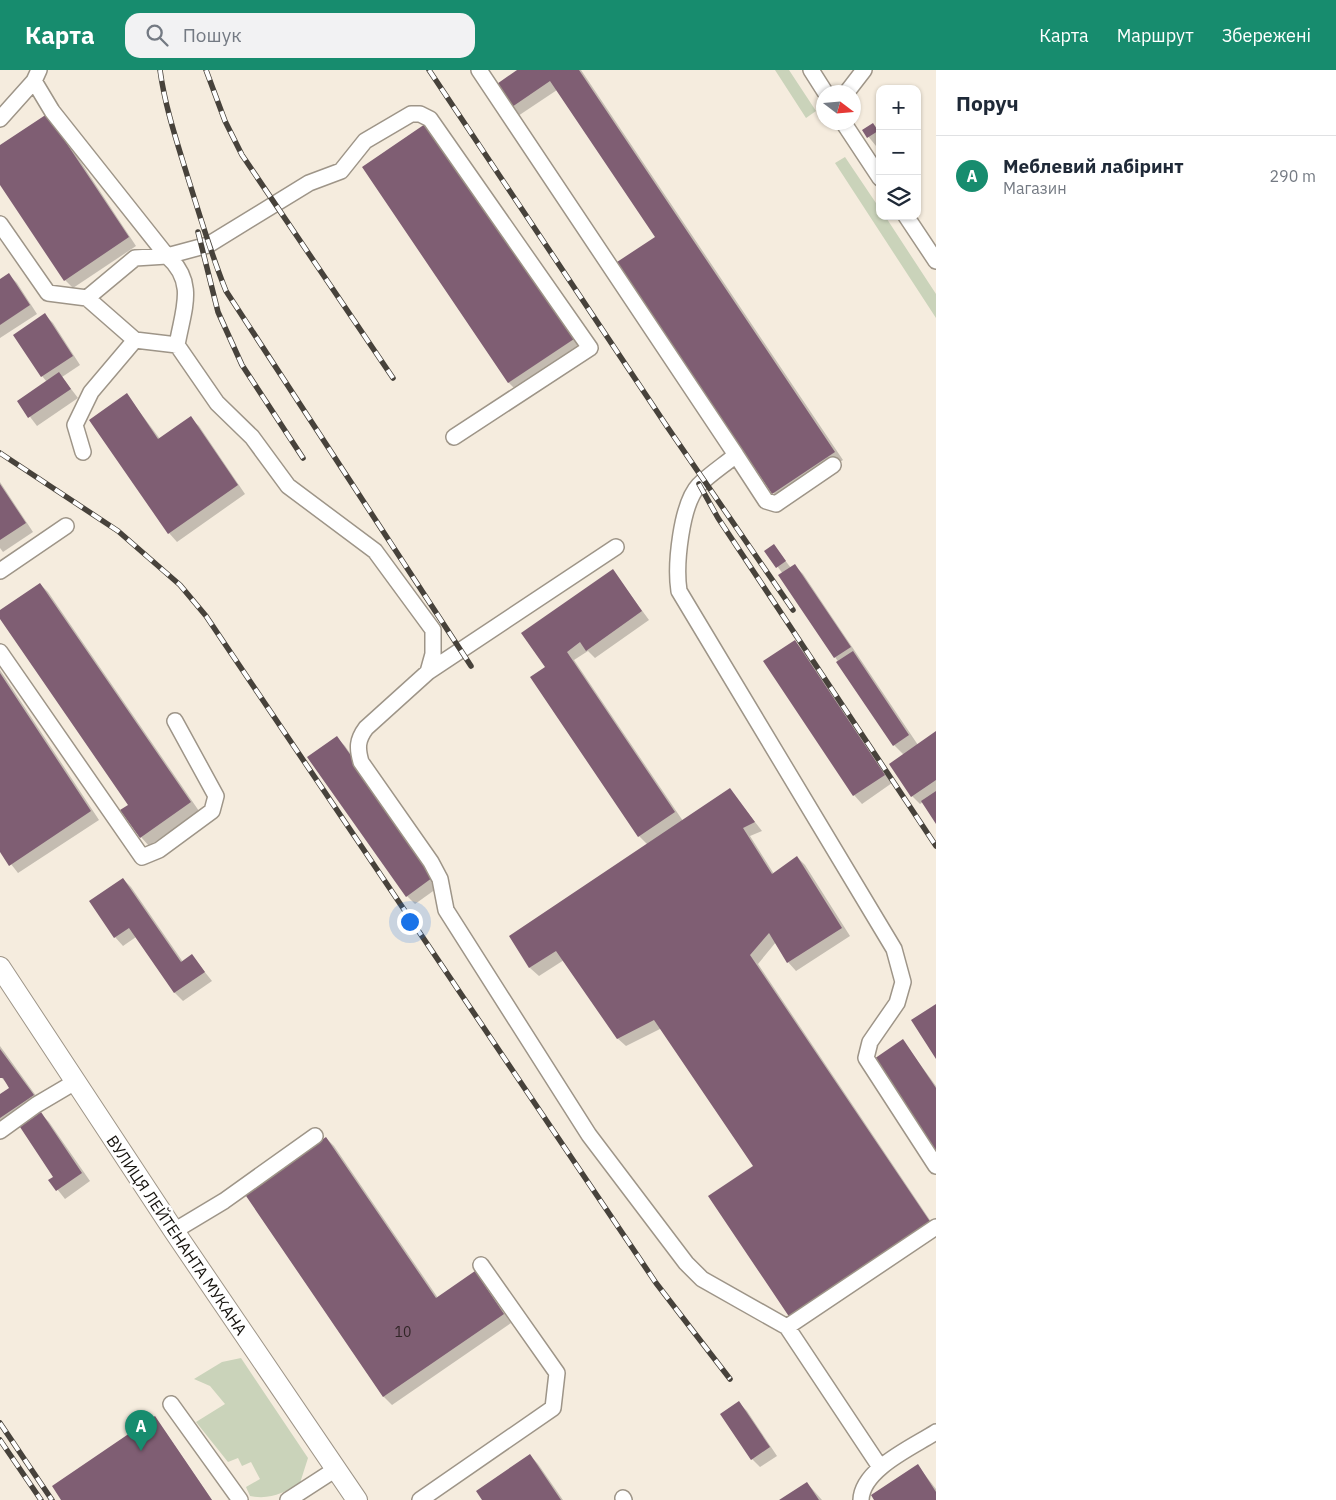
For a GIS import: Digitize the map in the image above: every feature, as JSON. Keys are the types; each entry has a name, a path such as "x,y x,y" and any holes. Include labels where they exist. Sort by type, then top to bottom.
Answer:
{"main road":[{"name":"ВУЛИЦЯ ЛЕЙТЕНАНТА МУКАНА","path":"0,967 174,1232 357,1500"}],"lane":[{"path":"479,70 766,501 776,504 833,465"},
{"path":"811,70 820,85"},
{"path":"852,85 864,70"},
{"path":"0,119 37,76 52,111 167,256 179,266 187,290 177,345 217,402 252,437 288,486 375,550 432,630 433,654 428,672"},
{"path":"87,298 135,258 167,256 208,245 309,182 341,171 365,141 411,114 420,114 430,119 590,348 454,437"},
{"path":"848,130 878,175"},
{"path":"909,220 936,261"},
{"path":"0,224 48,293 87,298 135,340 177,345"},
{"path":"83,452 75,425 92,392 135,340"},
{"path":"736,455 698,486 686,511 676,573 679,590 894,949 903,982 897,1003 870,1042 866,1058 936,1166"},
{"path":"0,572 66,526"},
{"path":"616,547 428,672 366,728 359,738 357,748 361,762 431,862 440,879 446,910 595,1142 686,1263 702,1279 787,1327 880,1467"},
{"path":"0,652 142,857 158,850 212,811 216,796 174,721"},
{"path":"0,1131 36,1105 76,1082"},
{"path":"174,1232 224,1201 315,1136"},
{"path":"787,1327 936,1227"},
{"path":"420,1500 553,1408 557,1373 481,1265"},
{"path":"171,1404 240,1500"},
{"path":"861,1500 861,1491 880,1467 936,1432"},
{"path":"288,1500 336,1469"}],"green space":[{"path":"775,70 789,70 816,111 806,118"},
{"path":"845,157 876,203 876,220 888,220 936,294 936,318 835,163"},
{"path":"241,1358 308,1458 300,1483 282,1493 264,1497 250,1496 246,1487 260,1479 251,1462 242,1466 238,1458 228,1462 196,1422 225,1404 210,1386 194,1379 222,1362"}],"building":[{"path":"517,70 579,70 835,452 772,494 617,262 655,237 550,81 509,109 494,86"},
{"path":"47,114 129,237 64,281 0,185 0,145"},
{"path":"428,122 574,339 508,383 362,167"},
{"path":"873,123 876,132 867,138 862,130"},
{"path":"9,273 30,305 0,325 0,279"},
{"path":"45,313 73,356 41,377 13,335"},
{"path":"59,372 71,389 28,418 17,401"},
{"path":"127,393 158,439 191,416 238,485 168,534 89,420"},
{"path":"0,484 26,523 0,540"},
{"path":"774,544 786,561 776,568 764,551"},
{"path":"795,564 851,647 834,658 778,575"},
{"path":"613,569 642,611 586,651 580,642 567,652 675,812 638,837 530,677 545,667 521,633"},
{"path":"40,583 191,802 140,838 120,810 128,805 0,619 0,610"},
{"path":"795,640 885,775 853,796 763,661"},
{"path":"853,651 909,735 893,746 836,662"},
{"path":"0,673 91,811 9,866 0,852"},
{"path":"936,731 936,780 911,797 889,764"},
{"path":"337,736 436,875 406,897 307,757"},
{"path":"730,788 755,822 743,828 772,874 797,856 842,928 787,963 769,933 750,955 931,1223 790,1318 708,1196 753,1166 654,1020 617,1039 556,951 529,968 509,936"},
{"path":"936,791 936,824 921,801"},
{"path":"123,878 181,962 192,954 205,972 174,993 129,928 114,938 89,901"},
{"path":"936,1004 936,1059 911,1020"},
{"path":"903,1039 936,1088 936,1157 871,1061"},
{"path":"0,1049 34,1095 0,1118 0,1094 9,1088 3,1078 0,1078"},
{"path":"41,1112 82,1173 56,1191 48,1180 53,1177 20,1127"},
{"path":"326,1137 436,1298 475,1271 504,1314 383,1397 244,1193"},
{"path":"739,1401 770,1447 751,1460 720,1414"},
{"path":"155,1416 212,1500 61,1500 52,1486"},
{"path":"530,1454 561,1500 482,1500 476,1491"},
{"path":"918,1464 936,1492 936,1500 874,1500 871,1495"},
{"path":"807,1482 819,1500 779,1500"}],"railway":[{"path":"160,70 176,138 215,263 226,291 471,666"},
{"path":"206,70 225,121 242,155 393,378"},
{"path":"429,70 666,425 793,610"},
{"path":"198,232 218,312 242,365 303,458"},
{"path":"0,453 118,531 180,585 206,616 656,1283 730,1379"},
{"path":"699,484 718,518 936,846"},
{"path":"0,1423 52,1500"},
{"path":"0,1440 41,1500"}],"place":[{"name":"Меблевий лабіринт","path":"141,1451"}]}
